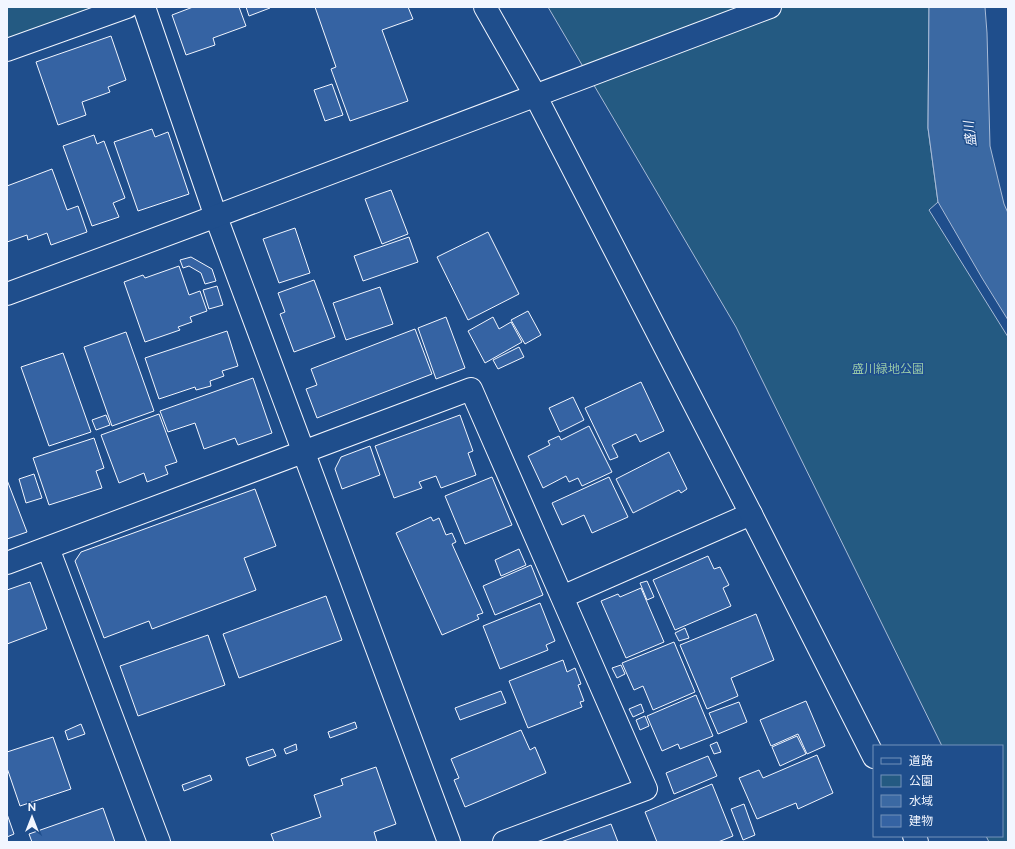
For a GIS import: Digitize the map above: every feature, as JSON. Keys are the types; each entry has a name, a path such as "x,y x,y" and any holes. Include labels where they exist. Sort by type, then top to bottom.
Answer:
{"street":[{"path":"7,50 127,7"},
{"path":"144,7 216,217 449,842"},
{"path":"484,7 535,95 751,514 873,755"},
{"path":"7,294 216,217 770,7"},
{"path":"7,563 471,389 646,789 504,842"},
{"path":"562,597 751,514"},
{"path":"48,548 159,842"}],"green space":[{"path":"7,7 101,7 7,41"},
{"name":"盛川緑地公園","path":"548,7 929,7 928,128 938,202 929,210 1008,337 1008,842 989,842 986,837 1003,837 1003,745 942,745 736,327"}],"water":[{"name":"盛川","path":"929,7 985,7 990,146 1004,204 1008,213 1008,320 938,202 928,128"}],"building":[{"path":"193,7 239,7 246,26 213,38 215,45 186,55 172,15"},
{"path":"246,7 270,7 270,8 249,16"},
{"path":"315,7 408,7 413,19 382,30 408,101 350,121 331,69 336,67"},
{"path":"111,36 126,80 108,87 110,92 82,102 86,115 58,125 36,62"},
{"path":"332,84 343,115 325,121 314,90"},
{"path":"152,129 155,137 168,132 189,194 138,211 114,142"},
{"path":"94,135 97,144 104,141 125,198 113,203 119,217 92,226 63,146"},
{"path":"52,169 67,210 78,206 87,232 51,245 47,233 28,240 27,235 7,242 7,186"},
{"path":"391,190 408,234 382,244 365,199"},
{"path":"295,228 310,273 279,283 263,239"},
{"path":"488,232 519,294 468,320 437,257"},
{"path":"409,237 418,262 363,281 354,256"},
{"path":"191,257 212,269 216,281 205,284 201,273 189,266 183,268 180,260"},
{"path":"179,266 189,295 200,291 207,311 190,317 192,322 178,327 180,330 145,342 124,282 143,275 145,278"},
{"path":"314,280 335,337 294,352 280,314 285,312 278,293"},
{"path":"217,286 223,305 209,309 203,290"},
{"path":"380,287 393,324 346,340 333,303"},
{"path":"528,311 541,335 525,344 511,320"},
{"path":"446,317 465,368 436,379 418,328"},
{"path":"493,317 499,329 511,322 522,342 485,363 468,331"},
{"path":"415,329 432,374 317,418 306,389 317,385 311,369"},
{"path":"227,331 238,366 222,371 224,376 210,381 211,386 196,390 195,387 159,399 145,358"},
{"path":"126,332 154,411 112,426 84,347"},
{"path":"519,347 524,357 498,369 493,360"},
{"path":"63,353 91,432 49,446 21,367"},
{"path":"253,378 272,433 238,445 235,438 204,449 195,423 168,432 160,411"},
{"path":"641,382 664,431 640,442 636,434 612,445 618,457 610,460 585,408"},
{"path":"573,397 584,420 560,432 549,408"},
{"path":"159,414 177,462 165,466 168,474 147,482 144,473 119,483 101,435"},
{"path":"106,415 110,425 96,430 92,420"},
{"path":"460,415 473,451 468,453 476,475 441,488 436,476 419,482 422,488 394,498 375,446"},
{"path":"589,426 612,472 582,486 578,478 569,482 566,476 543,488 528,456 550,445 548,441 559,436 561,440"},
{"path":"94,438 104,468 96,471 102,488 49,505 33,458"},
{"path":"370,446 380,475 342,489 335,469 341,457"},
{"path":"669,452 687,489 681,493 679,490 633,513 616,479"},
{"path":"34,474 42,498 26,503 19,479"},
{"path":"492,477 512,525 465,544 445,496"},
{"path":"609,477 628,517 592,533 584,515 562,525 552,503"},
{"path":"7,480 27,532 7,539"},
{"path":"255,489 276,546 244,558 256,590 152,629 149,621 104,638 75,561 81,552"},
{"path":"431,517 433,521 439,518 446,535 452,533 456,542 452,544 483,613 477,615 479,619 442,635 396,533"},
{"path":"519,549 526,565 501,576 495,560"},
{"path":"708,556 714,569 720,567 729,585 723,588 731,606 675,630 653,580"},
{"path":"531,565 543,595 495,615 483,586"},
{"path":"647,581 654,597 647,600 640,583"},
{"path":"30,582 47,629 7,644 7,590"},
{"path":"641,588 664,642 626,658 601,601 618,594 620,597"},
{"path":"326,596 342,640 239,678 223,634"},
{"path":"540,603 555,641 546,645 548,650 500,669 483,626"},
{"path":"756,614 774,660 731,678 738,696 707,709 680,645"},
{"path":"685,628 689,638 679,641 675,633"},
{"path":"208,635 225,685 138,716 120,666"},
{"path":"674,642 695,692 653,710 643,686 634,690 622,663"},
{"path":"563,660 567,672 575,668 581,684 578,685 584,701 580,702 582,707 528,728 509,681"},
{"path":"621,665 625,674 617,678 612,668"},
{"path":"501,691 506,703 460,720 455,708"},
{"path":"696,695 713,736 680,749 678,744 662,751 647,716"},
{"path":"806,701 825,746 807,754 798,734 771,746 760,720"},
{"path":"739,702 747,722 718,734 709,713"},
{"path":"641,704 644,712 633,717 629,709"},
{"path":"645,716 649,726 640,730 636,720"},
{"path":"355,722 357,728 330,738 328,732"},
{"path":"81,724 85,734 68,740 65,731"},
{"path":"521,730 530,750 535,747 546,773 465,807 454,780 459,778 451,759"},
{"path":"797,736 806,754 780,766 772,747"},
{"path":"53,737 71,789 20,806 7,768 7,752"},
{"path":"717,742 721,752 714,754 710,745"},
{"path":"296,744 297,750 286,754 284,749"},
{"path":"273,749 276,756 249,766 246,758"},
{"path":"817,755 833,793 798,809 796,803 757,819 739,778 759,770 763,778"},
{"path":"708,756 717,776 674,794 666,773"},
{"path":"376,767 396,824 374,832 377,842 274,842 271,834 321,817 314,795 343,785 341,779"},
{"path":"210,775 212,780 184,791 182,785"},
{"path":"712,784 733,836 718,842 657,842 645,812"},
{"path":"744,804 755,835 743,840 731,809"},
{"path":"103,808 115,842 32,842 29,834"},
{"path":"7,814 14,834 7,837"},
{"path":"611,824 618,842 561,842"}]}
